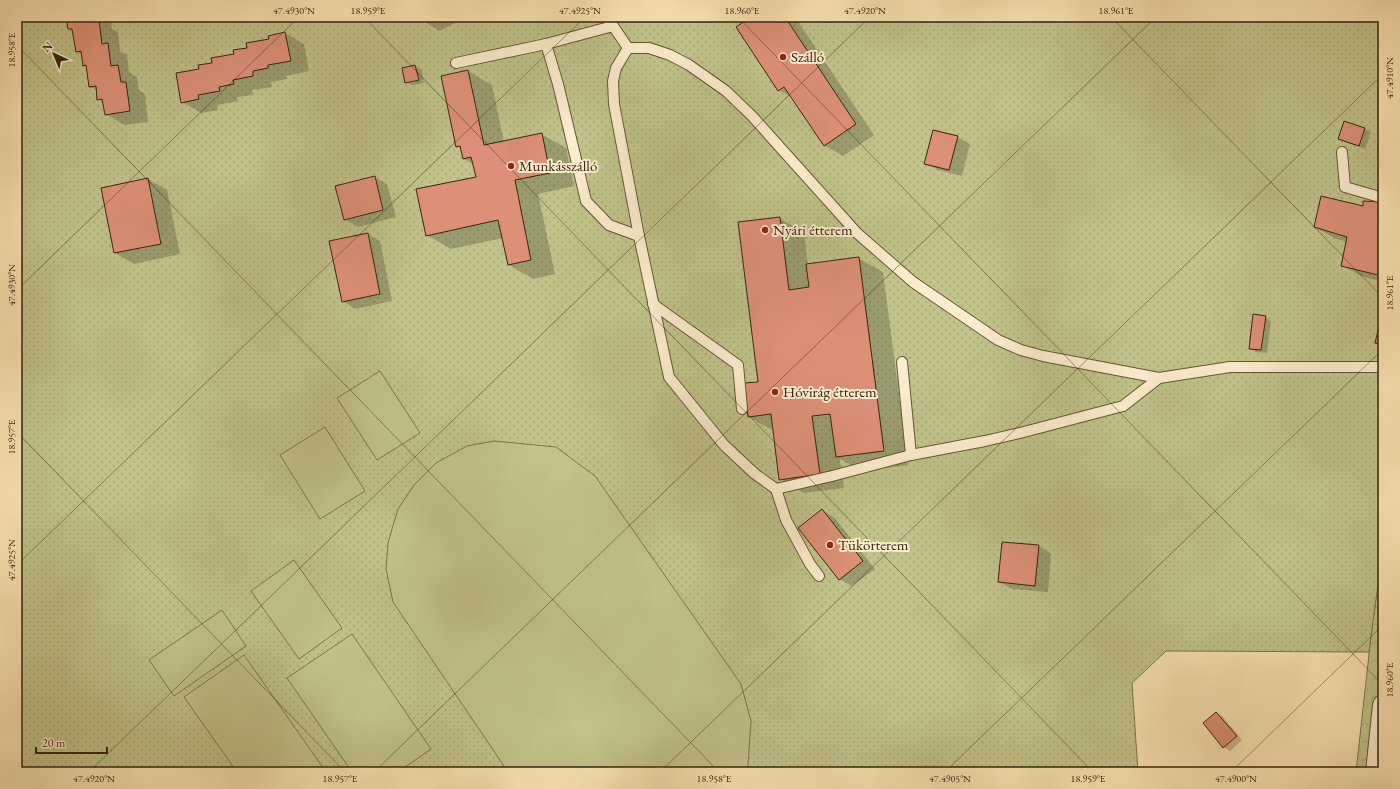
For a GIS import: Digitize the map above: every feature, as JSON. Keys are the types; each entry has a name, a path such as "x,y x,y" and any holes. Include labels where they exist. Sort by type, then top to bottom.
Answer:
{"street":[{"path":"1376,772 1383,705"}],"lane":[{"path":"607,17 628,48"},
{"path":"456,63 546,44 613,26"},
{"path":"546,44 558,84 586,201 609,225 639,236"},
{"path":"628,48 616,68 613,80 614,104 639,236 669,377 724,445 754,474 776,489 786,520 810,564 819,576"},
{"path":"628,48 650,48 670,54 689,65 726,92 752,116 857,233 913,282 998,340 1021,350 1043,356 1159,378 1230,367 1383,367"},
{"path":"1342,152 1345,187 1383,198"},
{"path":"653,304 738,365 742,409"},
{"path":"902,362 911,455"},
{"path":"776,489 911,455 999,438 1123,406 1159,378"}],"green space":[{"path":"17,17 1383,17 1383,547 1369,652 1166,651 1132,683 1138,772 17,772"},
{"path":"380,371 420,433 377,460 337,398"},
{"path":"325,427 365,491 320,519 280,455"},
{"path":"494,441 556,447 595,476 741,684 751,721 748,766 745,772 508,772 393,602 386,569 388,543 398,509 414,485 436,463 467,446"},
{"path":"1383,547 1383,772 1356,772 1372,627"},
{"path":"294,560 342,628 299,659 251,591"},
{"path":"222,610 246,646 174,696 149,660"},
{"path":"352,634 431,749 398,772 352,772 287,678"},
{"path":"244,655 326,772 237,772 184,697"}],"building":[{"path":"66,17 94,17 94,20 99,20 102,44 108,43 111,66 118,65 121,82 126,82 130,111 105,115 102,99 97,100 96,86 89,87 86,65 83,66 81,51 76,52 72,29 68,29"},
{"name":"Szálló","path":"751,17 785,17 856,124 824,146 784,87 778,91 736,27"},
{"path":"285,32 291,61 268,65 268,68 253,71 253,76 233,80 234,84 219,87 220,91 198,95 199,99 181,103 176,73 199,69 198,65 212,63 211,58 234,54 233,50 247,48 246,43 269,39 268,36"},
{"path":"415,65 419,80 405,83 402,68"},
{"name":"Munkásszálló","path":"468,70 484,145 542,133 550,173 515,180 531,260 508,265 498,220 426,236 416,189 476,177 471,157 463,159 460,146 456,147 441,76"},
{"path":"1344,121 1365,128 1359,146 1338,139"},
{"path":"933,130 958,136 949,170 924,164"},
{"path":"375,176 383,210 344,220 335,186"},
{"path":"148,178 161,244 114,253 101,188"},
{"path":"1321,196 1363,206 1363,201 1382,202 1382,276 1341,266 1347,237 1314,227"},
{"path":"780,217 789,290 809,287 806,264 859,257 884,451 836,457 830,414 812,416 820,474 779,480 771,414 748,417 744,383 758,382 738,222"},
{"path":"368,233 380,294 342,302 329,241"},
{"path":"1253,314 1266,316 1261,350 1249,349"},
{"path":"1381,318 1383,318 1383,345 1375,343"},
{"name":"Tükörterem","path":"822,509 863,561 839,580 798,528"},
{"path":"1002,542 1039,545 1035,586 998,582"},
{"path":"1216,712 1237,736 1223,748 1203,723"}],"place":[{"name":"Szálló","path":"783,57"},
{"name":"Munkásszálló","path":"511,166"},
{"name":"Nyári étterem","path":"765,230"},
{"name":"Hóvirág étterem","path":"775,392"},
{"name":"Tükörterem","path":"830,545"}]}
